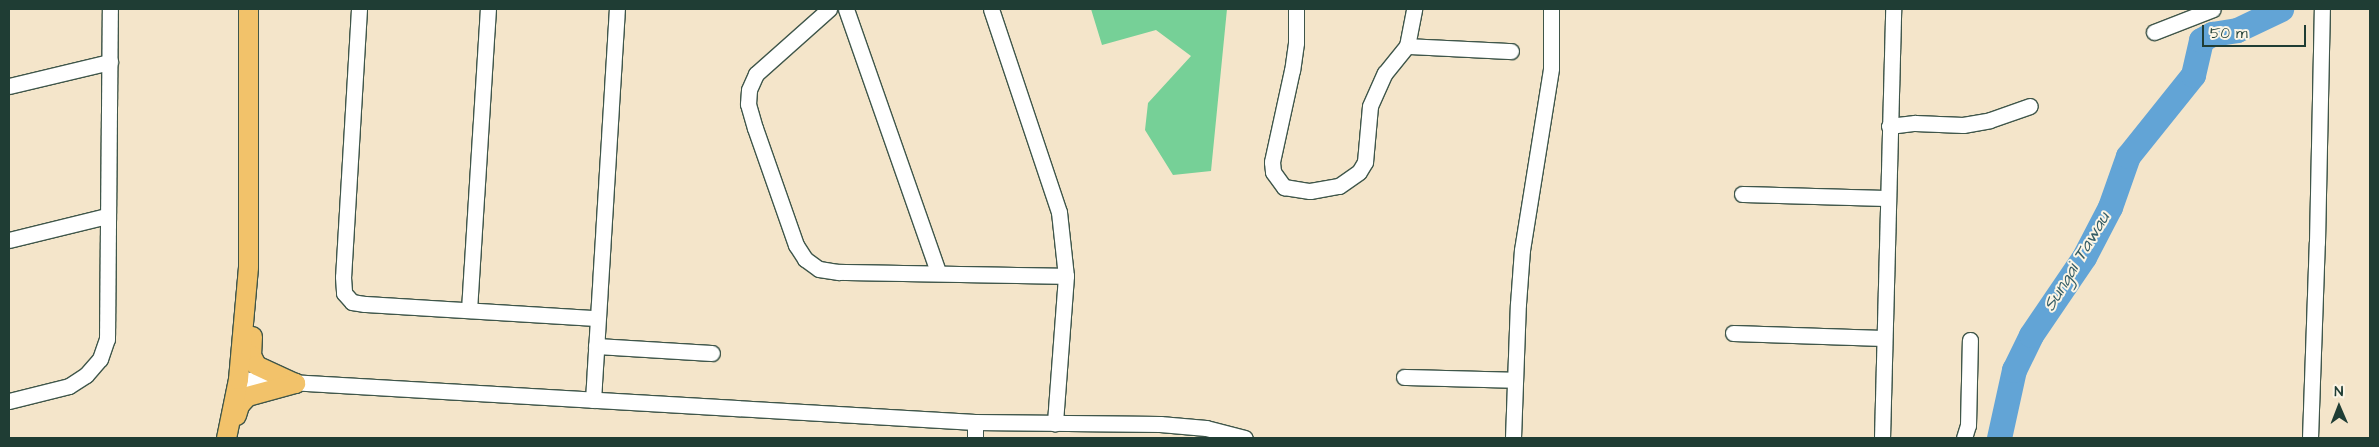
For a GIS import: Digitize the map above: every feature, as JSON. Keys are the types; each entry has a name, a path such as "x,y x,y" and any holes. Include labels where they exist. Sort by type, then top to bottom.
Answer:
{"main road":[{"path":"227,434 238,379 248,267 248,9"},
{"path":"248,267 255,280 252,360 261,368 295,382"},
{"path":"227,434 234,423 239,405 247,396 295,382"}],"street":[{"path":"9,401 69,386 86,375 100,359 107,339 110,9"},
{"path":"359,9 343,277 344,293 352,302 358,303 597,318"},
{"path":"469,310 488,9"},
{"path":"592,400 617,9"},
{"path":"829,9 756,74 749,90 748,104 755,128 796,245 805,259 819,269 839,272 938,272 1066,276"},
{"path":"846,9 938,272"},
{"path":"991,9 1059,212 1066,276 1055,424"},
{"path":"1296,9 1296,43 1292,70 1272,162 1273,172 1284,187 1295,190 1325,190 1339,186 1359,172 1365,162 1370,106 1385,73 1407,46 1414,9"},
{"path":"1514,438 1522,250 1551,68 1551,9"},
{"path":"1882,438 1893,9"},
{"path":"2154,32 2213,9"},
{"path":"2310,438 2317,242 2322,9"},
{"path":"1407,46 1511,51"},
{"path":"9,86 110,62"},
{"path":"1890,126 1915,123 1963,125 1990,120 2030,106"},
{"path":"1742,194 1887,198"},
{"path":"9,240 108,216"},
{"path":"1734,333 1884,338"},
{"path":"1964,438 1968,425 1970,340"},
{"path":"596,346 712,353"},
{"path":"1404,377 1515,380"},
{"path":"238,379 975,422 1160,424 1245,438"},
{"path":"975,422 975,438"}],"green space":[{"path":"1091,9 1227,9 1211,171 1173,175 1145,130 1148,103 1191,56 1156,30 1102,45"}],"waterway":[{"name":"Sungai Tawau","path":"1999,438 2014,370 2031,335 2084,257 2110,207 2128,156 2193,75 2201,40 2212,34 2237,30 2281,9"}]}
